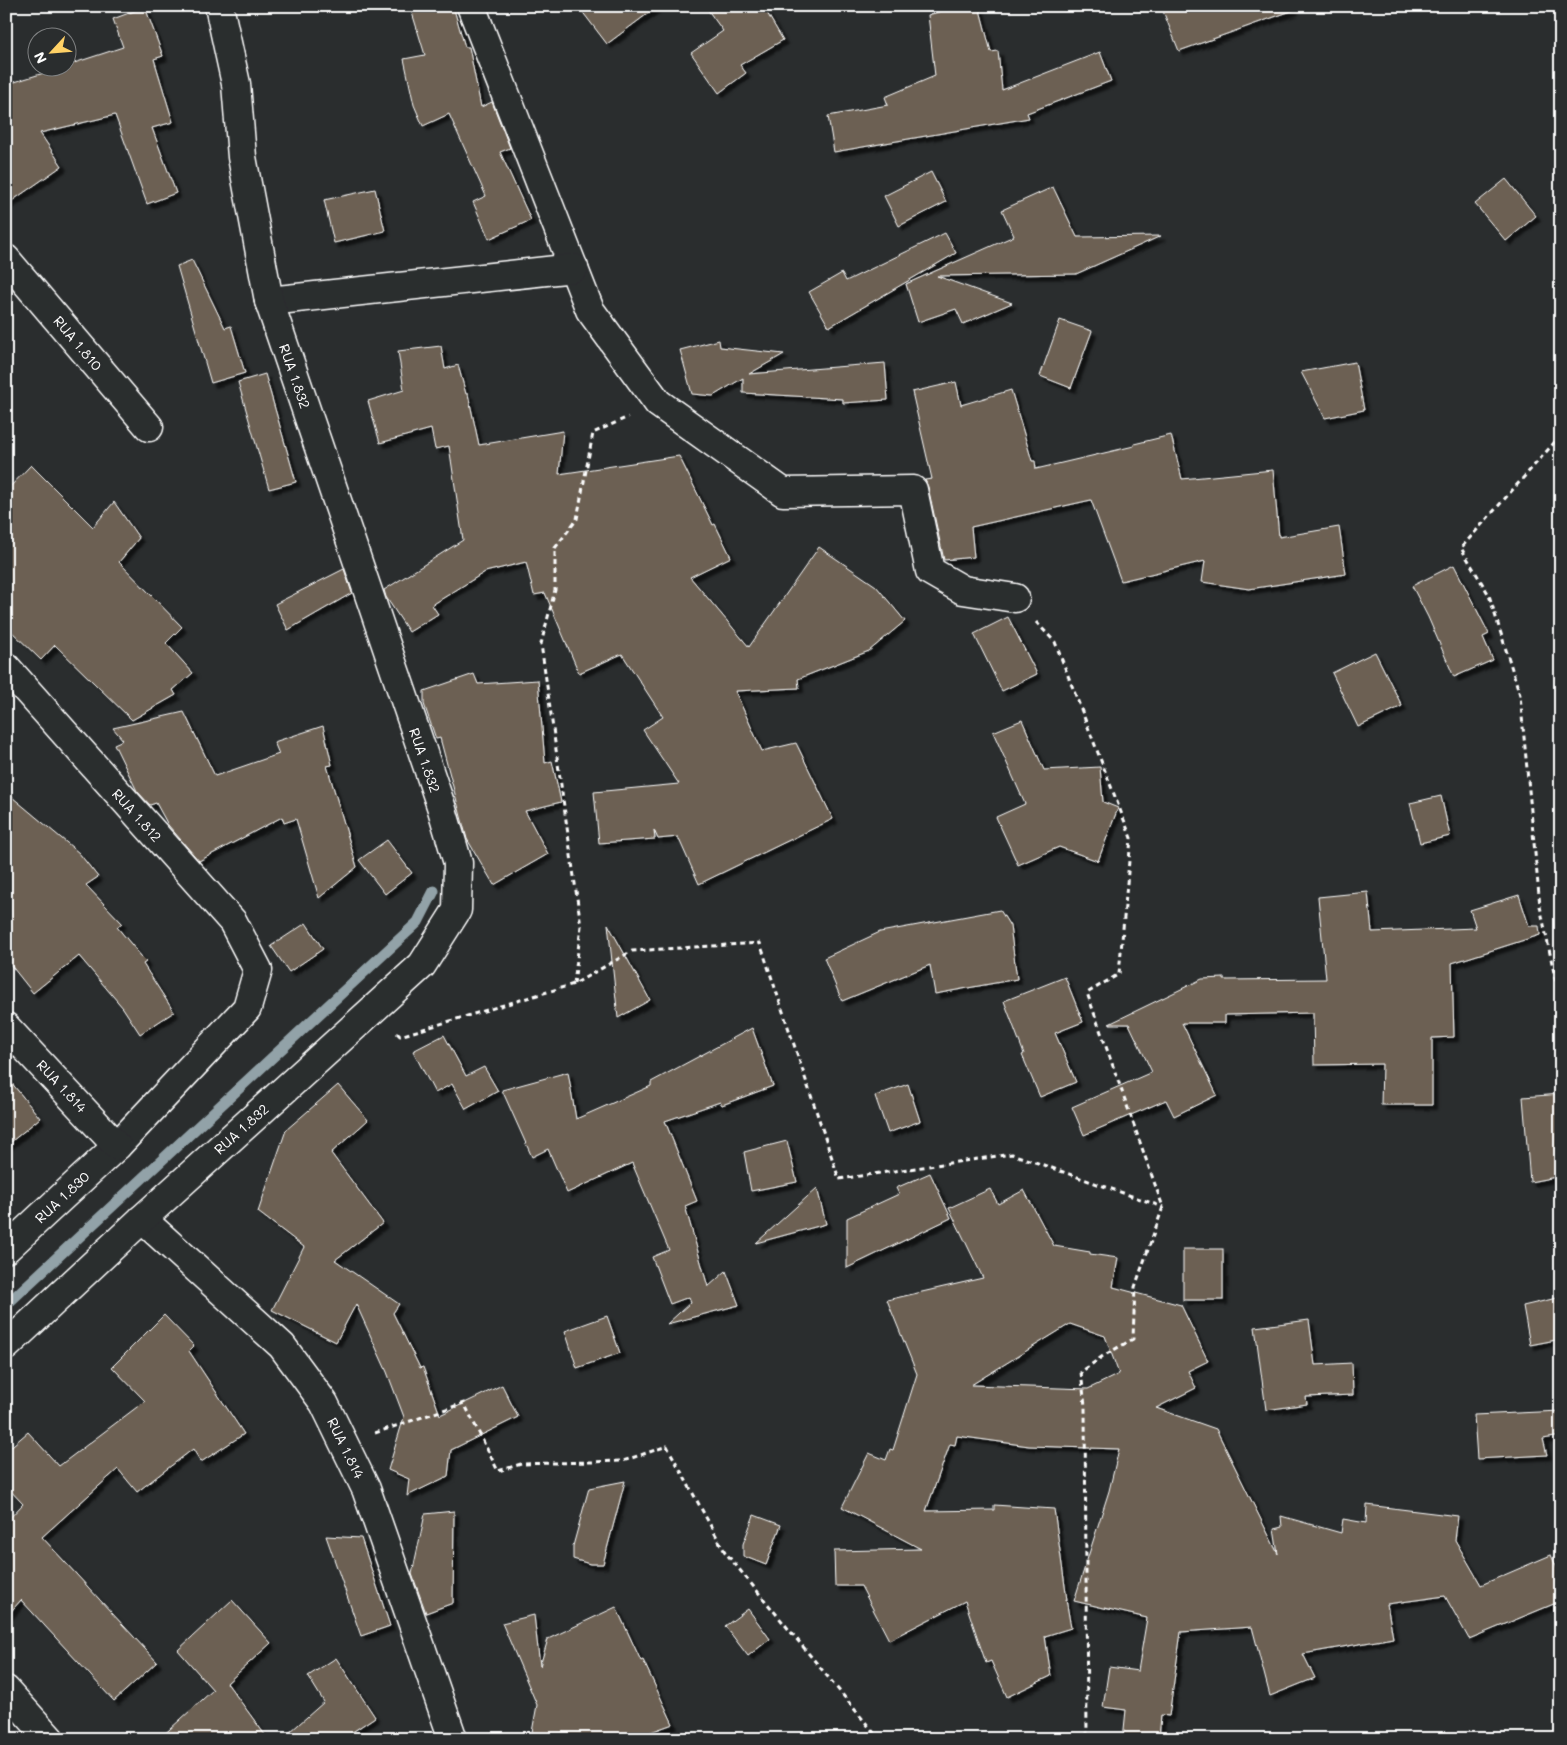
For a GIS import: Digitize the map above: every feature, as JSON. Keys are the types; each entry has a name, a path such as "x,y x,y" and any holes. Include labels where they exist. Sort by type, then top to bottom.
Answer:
{"street":[{"name":"RUA 1.832","path":"6,1346 142,1219 422,966 457,910 458,863 438,797 269,301 242,156 236,84 219,6"},
{"path":"471,6 590,310 658,403 783,492 913,490 930,571 963,590 1014,598"},
{"name":"RUA 1.810","path":"6,259 149,427"},
{"path":"269,301 574,268"},
{"name":"RUA 1.812","path":"6,667 233,922 258,970"},
{"name":"RUA 1.830","path":"6,1249 117,1146 247,1008 258,970"},
{"name":"RUA 1.814","path":"6,1028 117,1146"},
{"name":"RUA 1.814","path":"142,1219 282,1346 324,1403 366,1489 453,1739"},
{"path":"6,1690 50,1739"}],"path":[{"path":"574,984 581,926 541,644 555,590 555,548 577,519 593,433 658,403"},
{"path":"1561,435 1461,548 1489,595 1520,695 1540,906 1561,1006"},
{"path":"1014,598 1055,642 1131,838 1119,974 1087,993 1163,1207 1135,1287 1133,1339 1081,1372 1085,1406 1087,1739"},
{"path":"374,1010 400,1036 574,984 632,951 760,943 839,1179 1012,1154 1163,1207"},
{"path":"344,1444 464,1403 498,1471 520,1464 623,1461 668,1446 725,1552 879,1739"}],"building":[{"path":"410,6 453,6 465,47 469,47 481,107 492,102 510,148 500,152 531,220 489,239 473,202 486,196 449,114 423,126 414,105 404,59 425,55"},
{"path":"578,6 658,6 607,44"},
{"path":"705,6 763,6 783,40 740,65 746,73 719,93 691,53 723,31"},
{"path":"960,6 979,6 991,52 998,51 1002,90 1100,52 1111,81 1027,113 1029,118 834,152 828,116 888,105 885,97 935,76 928,15"},
{"path":"1161,6 1293,6 1294,10 1179,51"},
{"path":"145,7 163,56 154,59 173,122 152,128 176,193 147,204 115,115 40,133 62,166 6,205 6,83 28,78 78,78 78,62 123,47 113,19"},
{"path":"931,172 946,202 899,226 884,196"},
{"path":"1506,179 1536,216 1506,241 1475,204"},
{"path":"1053,187 1077,237 1161,236 1076,274 937,276 1012,303 963,324 956,309 918,322 906,284 1014,236 1002,210"},
{"path":"375,189 385,231 334,243 324,200"},
{"path":"945,233 956,253 829,327 809,292 842,273 846,281"},
{"path":"192,260 225,328 231,326 245,373 211,383 177,266"},
{"path":"1060,320 1092,331 1071,388 1040,376"},
{"path":"719,340 720,347 784,354 749,374 885,363 888,400 843,403 843,399 743,393 743,378 713,396 692,394 680,350"},
{"path":"441,346 445,369 458,365 466,394 468,394 479,445 563,431 559,474 679,456 731,557 690,577 749,647 819,547 876,586 905,621 869,651 798,679 799,688 735,691 762,751 796,743 833,819 699,884 678,837 658,839 654,830 655,839 599,843 594,792 679,784 643,730 663,717 622,654 579,673 545,593 534,595 526,562 485,572 432,605 438,614 409,632 386,597 384,590 463,540 449,446 435,449 431,429 380,443 368,401 404,390 398,351"},
{"path":"1355,362 1364,410 1325,418 1301,372"},
{"path":"265,374 296,482 269,489 238,382"},
{"path":"956,382 961,405 1011,390 1036,469 1134,446 1134,444 1171,435 1182,479 1273,470 1279,537 1339,527 1346,574 1249,589 1202,582 1205,561 1121,581 1091,500 971,527 974,557 944,560 925,480 932,479 912,392"},
{"path":"31,465 93,527 114,502 139,538 119,562 182,627 166,643 193,673 173,690 176,695 132,720 55,645 41,660 6,626 6,491"},
{"path":"1454,565 1489,634 1483,637 1493,660 1454,677 1428,617 1412,586"},
{"path":"344,569 352,593 288,630 275,604"},
{"path":"1008,617 1037,674 1002,691 974,634"},
{"path":"1375,652 1402,706 1358,727 1332,673"},
{"path":"474,674 478,684 538,680 545,763 552,761 561,802 525,811 548,854 494,885 467,839 440,738 436,739 424,704 424,691"},
{"path":"184,712 215,776 279,754 274,742 323,726 332,765 327,766 357,867 319,898 296,819 284,823 282,817 199,861 168,825 156,803 150,805 137,791 114,744 123,740 113,728"},
{"path":"1022,720 1044,770 1100,767 1103,802 1118,808 1098,861 1059,847 1018,865 996,817 1025,804 993,732"},
{"path":"6,792 79,853 98,877 86,885 122,923 117,927 146,962 143,964 174,1012 140,1034 123,1008 79,956 33,993 6,959"},
{"path":"1441,796 1450,836 1420,843 1410,803"},
{"path":"387,840 412,873 385,894 359,860"},
{"path":"1368,892 1372,932 1476,928 1470,910 1519,895 1529,926 1539,926 1540,935 1452,963 1454,1037 1432,1038 1432,1105 1381,1105 1382,1064 1314,1065 1313,1013 1225,1015 1225,1023 1182,1023 1217,1095 1174,1116 1166,1100 1084,1135 1072,1107 1152,1072 1129,1024 1109,1024 1202,979 1326,979 1318,897"},
{"path":"1000,910 1010,926 1017,979 935,994 930,965 842,1001 824,958 880,932"},
{"path":"306,923 323,949 289,972 271,946"},
{"path":"608,924 650,1000 618,1018"},
{"path":"1065,977 1083,1022 1055,1033 1076,1082 1040,1097 1022,1055 1024,1054 1004,1001"},
{"path":"752,1028 773,1086 722,1105 720,1102 665,1121 697,1201 685,1206 708,1287 726,1271 739,1305 667,1324 691,1302 689,1297 670,1304 652,1257 669,1250 632,1163 567,1193 548,1149 532,1157 502,1090 568,1072 576,1119 651,1086 651,1082"},
{"path":"444,1035 466,1076 484,1067 498,1091 466,1109 452,1084 435,1093 413,1051"},
{"path":"6,1076 40,1118 6,1146"},
{"path":"908,1084 920,1121 888,1133 875,1096"},
{"path":"338,1085 368,1120 331,1153 383,1223 335,1260 399,1304 393,1313 420,1368 423,1367 440,1415 502,1385 518,1417 451,1450 448,1476 407,1496 409,1479 388,1470 404,1417 387,1372 356,1304 336,1342 272,1310 304,1247 258,1212 286,1130"},
{"path":"1561,1094 1561,1176 1530,1182 1523,1097"},
{"path":"787,1141 797,1182 751,1191 744,1152"},
{"path":"930,1173 951,1218 847,1268 847,1218 899,1194 896,1188"},
{"path":"817,1188 826,1224 756,1243"},
{"path":"990,1189 998,1204 1024,1190 1054,1246 1118,1258 1113,1287 1181,1305 1208,1361 1188,1371 1196,1388 1156,1408 1216,1429 1278,1554 1274,1529 1282,1527 1281,1516 1341,1533 1343,1519 1366,1523 1367,1505 1458,1516 1455,1540 1481,1585 1551,1555 1561,1577 1561,1601 1469,1639 1445,1596 1387,1604 1393,1638 1303,1654 1315,1678 1270,1696 1252,1627 1181,1632 1169,1716 1161,1715 1159,1739 1123,1739 1126,1710 1103,1707 1109,1667 1138,1671 1147,1618 1074,1601 1109,1491 1119,1449 1029,1446 957,1436 955,1445 950,1444 926,1511 994,1510 994,1505 1054,1509 1071,1628 1045,1636 1051,1676 1007,1697 991,1661 986,1663 965,1601 889,1640 861,1586 835,1586 834,1551 921,1549 842,1507 869,1453 886,1460 890,1449 893,1450 917,1374 887,1300 983,1278 949,1208","holes":["1070,1324 1105,1336 1119,1374 1088,1389 971,1385"]},
{"path":"1183,1249 1223,1249 1223,1300 1183,1300"},
{"path":"1561,1297 1561,1339 1530,1345 1523,1306"},
{"path":"164,1315 194,1346 189,1351 244,1434 201,1462 193,1449 137,1492 118,1469 42,1537 157,1662 114,1701 21,1600 6,1617 6,1522 23,1504 6,1486 6,1451 28,1432 59,1466 145,1401 112,1367"},
{"path":"607,1316 620,1353 577,1368 565,1331"},
{"path":"1309,1320 1315,1365 1352,1363 1353,1395 1306,1397 1307,1404 1266,1410 1255,1327"},
{"path":"1561,1411 1561,1436 1543,1439 1547,1455 1477,1459 1474,1415"},
{"path":"625,1481 603,1564 590,1564 573,1559 573,1546 589,1488"},
{"path":"454,1511 453,1603 426,1613 412,1574 425,1514"},
{"path":"754,1515 781,1525 766,1565 743,1556 743,1544"},
{"path":"326,1536 361,1538 390,1626 361,1636"},
{"path":"232,1600 271,1643 227,1683 268,1739 159,1739 213,1690 178,1650"},
{"path":"616,1607 673,1724 631,1739 566,1739 532,1732 537,1705 502,1623 534,1615 540,1666 548,1639"},
{"path":"748,1609 770,1639 748,1656 725,1626"},
{"path":"336,1658 375,1717 342,1739 282,1739 324,1702 308,1676"}],"waterway":[{"path":"6,1305 418,922 434,891"}]}
